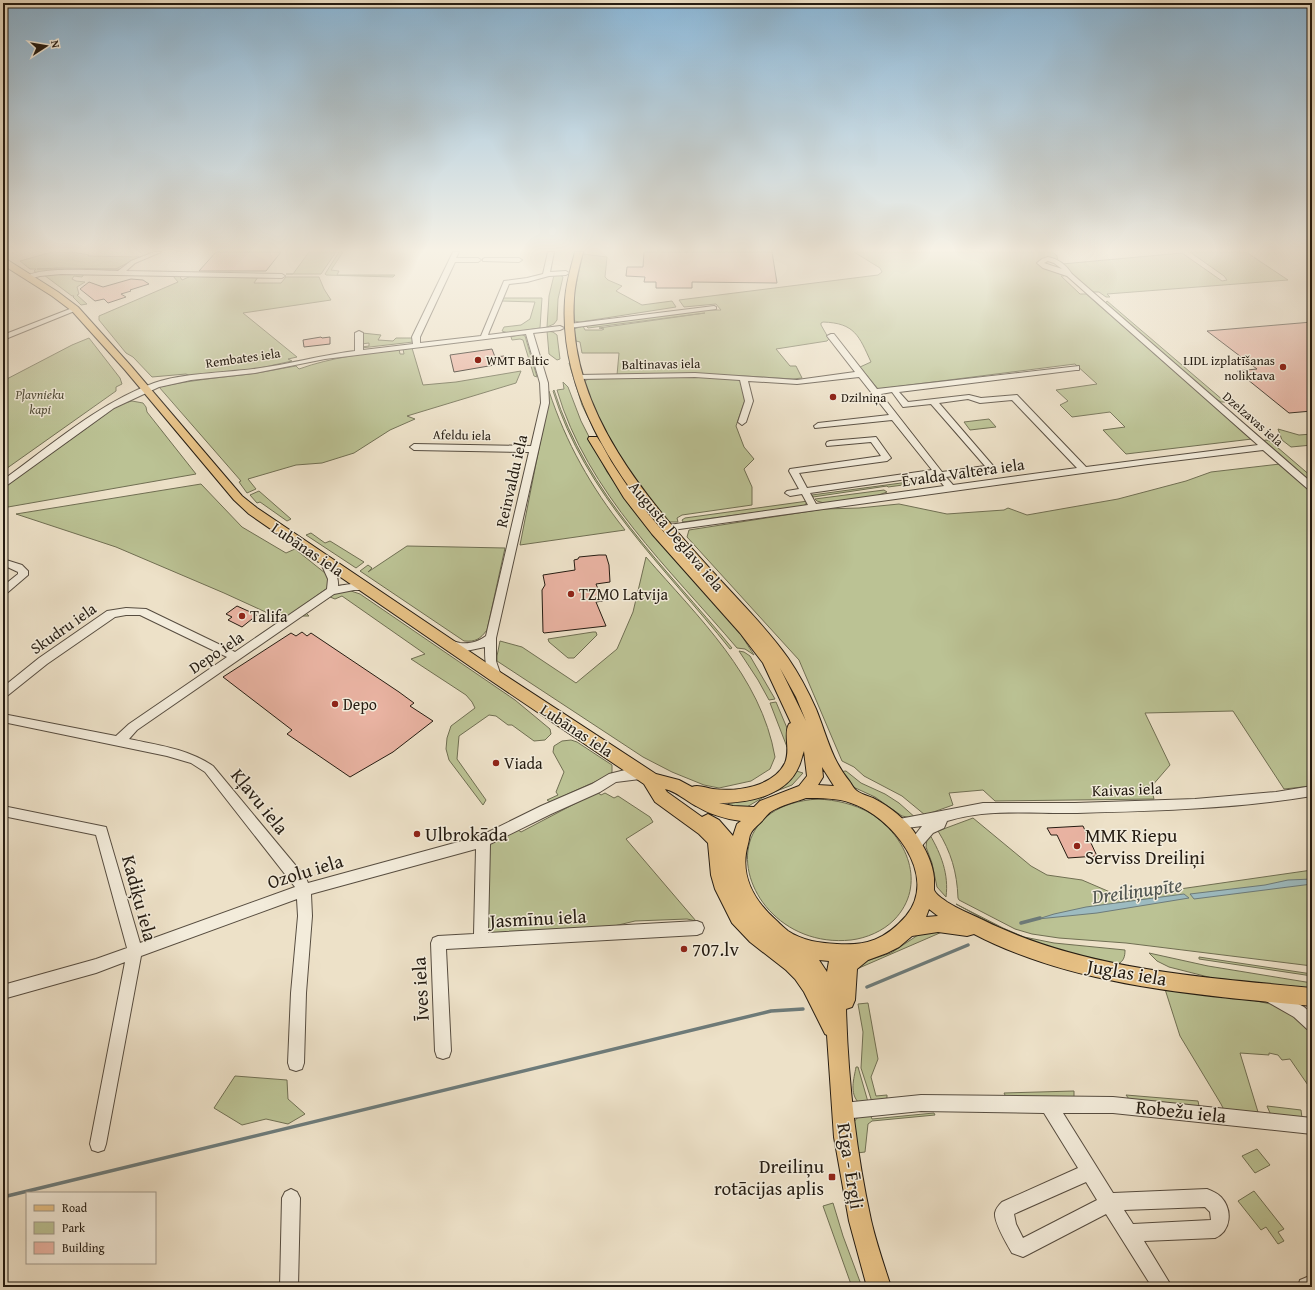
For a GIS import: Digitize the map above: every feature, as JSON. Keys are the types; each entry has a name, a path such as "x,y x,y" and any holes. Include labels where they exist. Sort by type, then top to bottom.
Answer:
{"main road":[{"name":"Lubānas iela","path":"78,312 238,498 253,511 364,588 651,779 677,793 717,809 743,815 755,814"},
{"name":"Augusta Deglava iela","path":"563,312 562,322 564,360 573,393 582,418 609,468 628,496 656,531 745,630 769,661 785,691 805,739 807,768 799,793"},
{"name":"Augusta Deglava iela","path":"563,312 562,322 586,403 605,442 636,490 665,528 770,642 793,674 809,710 830,767 835,776 851,796"},
{"path":"677,793 722,797 752,794 772,786 787,772 797,753 798,744 794,727 794,714"},
{"path":"651,779 661,796 705,829 714,838 718,846 720,875 724,889 738,917 757,936 794,964 802,973 811,986 834,1034"},
{"path":"822,791 851,796 876,807 899,824 915,844 922,860 925,883 920,910 909,928 888,944 853,954 822,952 800,946 773,931 756,915 746,901 739,887 736,872 737,849 745,826 755,814 774,801 799,793 822,791"},
{"name":"Lubānas iela","path":"677,793 685,807 720,831 737,849"},
{"name":"Juglas iela","path":"925,883 928,898 938,906 994,935 1044,954 1111,971 1312,997"},
{"name":"Juglas iela","path":"909,928 947,923 994,935"},
{"name":"Rīga - Ērgļi","path":"800,946 806,958 821,977 828,992 847,1150 860,1221 879,1287"},
{"name":"Rīga - Ērgļi","path":"834,1034 845,1012 846,974 853,954"}],"street":[{"path":"3,338 67,312"},
{"path":"417,345 416,337 428,312"},
{"path":"484,338 494,312"},
{"name":"Rembates iela","path":"3,484 111,406 158,384 177,380 255,371 308,360 359,352 484,338 529,331 562,322 668,312"},
{"name":"Dzelzavas iela","path":"1112,312 1312,488"},
{"name":"Reinvaldu iela","path":"495,676 490,661 491,638 533,449 543,414 545,391 529,331"},
{"path":"359,333 359,352"},
{"path":"831,336 950,489"},
{"path":"876,392 1076,368"},
{"name":"Baltinavas iela","path":"578,377 695,375 797,382 861,374"},
{"path":"742,422 749,401 743,378"},
{"path":"894,390 906,405 969,397 980,401 1014,397 1084,470"},
{"path":"790,493 991,468 932,402"},
{"path":"818,426 895,417"},
{"path":"814,508 791,468 887,458 873,439 830,444"},
{"name":"Afeldu iela","path":"414,447 533,449"},
{"name":"Ēvalda Valtera iela","path":"665,528 1084,470 1266,447"},
{"path":"325,561 334,578 334,584 331,591"},
{"path":"3,562 18,567 23,571 23,575 3,591"},
{"name":"Depo iela","path":"120,741 133,727 331,591 354,587 364,588"},
{"name":"Skudru iela","path":"3,693 43,661 111,614 122,611 132,610 142,612 236,657"},
{"path":"447,643 462,648 476,646 491,638"},
{"name":"Kļavu iela","path":"3,718 120,741 195,760 209,769 301,882 304,890"},
{"path":"611,752 617,764 617,771 614,778"},
{"name":"Ozolu iela","path":"3,992 96,966 135,950 304,890 483,841 546,810 596,788 614,778 625,775 651,779"},
{"name":"Kaivas iela","path":"899,824 922,821 932,817 943,817 963,811 984,808 1075,808 1195,804 1276,797 1312,791"},
{"name":"Kadiķu iela","path":"3,811 101,832 135,950 98,1144"},
{"name":"Kaivas iela","path":"915,844 928,829 939,824 943,817"},
{"name":"Jasmīnu iela","path":"483,841 481,940 697,928"},
{"path":"296,1063 304,890"},
{"name":"Īves iela","path":"443,1051 438,943 481,940"},
{"name":"Juglas iela","path":"1265,992 1299,1012 1312,1024"},
{"name":"Robežu iela","path":"843,1112 921,1103 1122,1105 1312,1126"},
{"path":"1049,1105 1163,1287"},
{"path":"1090,1171 1008,1208 1004,1213 1008,1227 1018,1247 1023,1248 1109,1203 1118,1201 1206,1198 1218,1206 1220,1215 1219,1225 1214,1229 1128,1233"},
{"path":"289,1287 291,1198"},
{"path":"1307,1287 1312,1284"}],"green space":[{"path":"108,312 248,312 243,313 297,357 288,359 292,361 246,371 190,376 186,374 152,377 133,357 126,353 99,320 99,316"},
{"path":"532,312 541,312 540,328 508,333 502,331 504,327 521,325 530,319"},
{"path":"548,312 557,312 557,320 554,324 547,327"},
{"path":"574,312 643,312 580,322 574,321"},
{"path":"687,312 1107,312 1252,439 1126,454 1103,430 1125,427 1110,412 1072,417 1060,405 1068,401 1056,390 1097,384 1075,364 878,389 860,367 871,362 859,338 849,328 834,323 821,323 829,339 827,341 776,349 790,366 796,366 802,378 793,379 744,376 617,375 619,353 582,353 580,342 576,341 573,337 574,329 583,326 585,330 602,330 604,329 599,328 705,313 588,328 586,326"},
{"path":"1114,312 1120,312 1225,402 1221,402 1211,396"},
{"path":"547,331 553,332 557,335 560,359 557,360 549,354"},
{"path":"362,333 381,335 378,340 393,341 396,338 413,338 413,342 361,348 369,346 369,343 361,344"},
{"path":"521,334 525,336 537,377 534,376 523,340 512,340 511,337"},
{"name":"Pļavnieku kapi","path":"89,338 120,378 122,384 116,387 116,391 3,471 3,381 72,345"},
{"path":"412,348 423,385 456,382 521,371 516,383 407,416 415,419 390,430 354,453 322,463 296,465 248,479 256,489 247,493 239,482 241,481 159,387 296,366 299,369 361,354 399,349 400,354 404,354 403,349"},
{"path":"569,363 571,363 584,405 613,465 661,530 768,647 789,677 804,711 822,766 819,767 801,712 786,678 766,648 659,531 611,465 582,405"},
{"path":"697,376 737,379 742,382 746,397 736,426 744,447 754,459 744,469 752,487 752,505 682,515 677,518 678,522 670,522 662,517 615,450 597,415 584,384 588,379"},
{"path":"563,382 568,387 581,421 607,472 633,508 738,630 754,655 745,649 737,648 659,559 609,496 588,463 571,427 557,390 564,389"},
{"path":"554,390 568,428 586,463 607,496 630,528 732,648 730,649 653,558 629,528 606,496 585,464 567,429 553,391"},
{"path":"548,391 563,429 590,481 625,530 520,545 543,428"},
{"path":"132,401 143,403 147,412 196,474 8,507 3,506 3,488 120,404"},
{"path":"989,419 996,427 970,430 964,422"},
{"path":"1278,429 1299,435 1312,434 1312,445 1291,447 1282,440"},
{"path":"1262,441 1270,441 1312,477 1312,484"},
{"path":"1280,464 1312,492 1312,786 1284,789 1233,711 1145,713 1170,765 1151,787 1154,799 995,801 983,790 949,793 953,805 925,815 902,796 864,776 854,767 842,761 799,660 687,537 689,530 824,509 859,508 899,504 947,514 1004,510 1008,508 1027,515 1118,499 1186,481 1211,472"},
{"path":"916,481 918,483 813,497 812,495"},
{"path":"201,484 242,527 286,553 295,549 330,577 330,586 283,620 116,547 16,514"},
{"path":"884,490 887,492 876,496 824,503 815,499"},
{"path":"259,491 291,519 287,521 260,502 257,503 250,495"},
{"path":"808,501 804,506 683,522 682,520 685,518"},
{"path":"311,533 325,543 330,541 364,562 356,568 306,535"},
{"path":"407,546 505,548 487,630 480,638 472,641 464,641 360,571 368,565 372,568 368,572"},
{"path":"646,557 706,625 725,649 742,674 756,700 768,728 775,757 770,769 751,781 719,788 704,785 672,772 643,757 497,661 500,641 522,647 576,683 617,649 633,612"},
{"path":"348,590 360,594 515,700 550,729 551,734 545,740 534,741 512,725 508,725 496,716 489,715 459,736 457,759 486,800 483,805 449,760 446,749 447,738 451,726 475,708 466,695 411,659 425,654 342,596 335,599 330,597 306,613 309,616 303,616 304,614 334,594"},
{"path":"596,632 597,635 574,658 568,658 549,642 548,639"},
{"path":"739,651 750,656 775,699 769,700"},
{"path":"776,702 787,728 787,747 770,703"},
{"path":"571,740 577,742 612,765 612,772 608,776 550,802 547,800 558,795 556,792 564,772 553,752 554,746 562,741"},
{"path":"793,770 803,773 792,785 769,794 745,808 728,806 730,800"},
{"path":"846,771 861,783 885,794 899,803 917,819 902,816 875,797 851,786 837,772"},
{"path":"597,792 601,795 605,793 614,798 618,796 650,817 653,822 626,839 696,921 687,919 635,921 610,927 492,935 487,930 489,845 491,841 517,829 521,832"},
{"path":"818,799 845,803 870,813 894,834 903,848 909,862 911,877 910,892 904,906 890,924 869,936 851,940 815,937 785,924 763,902 750,877 748,850 758,826 781,808"},
{"path":"973,818 1031,866 1047,875 1082,880 1117,895 1159,892 1312,870 1312,966 1126,943 1059,938 1032,934 1015,929 959,900 958,898 956,880 950,855 938,831"},
{"path":"930,835 938,849 943,864 947,889 946,897 937,887 932,863 926,847 927,839"},
{"path":"956,904 1024,937 1054,943 1125,950 1123,960 1118,964 1043,947 1000,928"},
{"path":"924,931 942,932 859,968 853,973 860,963 891,953"},
{"path":"1149,953 1208,966 1312,983 1312,990 1228,982 1169,967 1157,961"},
{"path":"1199,957 1312,974 1312,976 1199,959"},
{"path":"1164,986 1220,993 1284,1008 1312,1032 1312,1091 1290,1059 1282,1060 1278,1055 1269,1053 1269,1055 1240,1053 1258,1112 1224,1110 1180,1036"},
{"path":"868,1003 878,1059 871,1077 876,1096 887,1095 887,1098 872,1102 861,1068 863,1032 858,1004"},
{"path":"856,1067 858,1067 868,1102 859,1103 854,1095 853,1081"},
{"path":"235,1076 287,1080 288,1099 305,1114 288,1124 266,1119 242,1125 214,1108"},
{"path":"1074,1091 1074,1096 1072,1098 1006,1097 1004,1093"},
{"path":"1126,1095 1198,1101 1199,1106 1129,1099"},
{"path":"1267,1106 1301,1110 1302,1118 1273,1115 1270,1113"},
{"path":"934,1113 935,1115 872,1121 868,1124 865,1152 857,1153 854,1122 857,1118 870,1114 872,1119"},
{"path":"1257,1149 1270,1165 1255,1173 1242,1156"},
{"path":"1254,1191 1284,1229 1278,1232 1284,1241 1278,1244 1266,1227 1261,1230 1238,1201"},
{"path":"833,1203 843,1236 862,1287 852,1287 823,1206"}],"water":[{"name":"Dreiliņupīte","path":"1312,879 1312,884 1194,899 1190,894 1265,885 1288,880"},
{"path":"1184,894 1189,898 1097,913 1038,919 1086,907"}],"building":[{"name":"LIDL izplatīšanas noliktava","path":"1312,322 1312,411 1289,413 1237,371 1257,369 1207,331"},
{"path":"330,337 330,344 304,347 303,340"},
{"name":"WMT Baltic","path":"492,349 495,357 504,356 506,363 454,372 450,355"},
{"name":"TZMO Latvija","path":"606,555 609,565 610,582 596,584 603,601 596,602 606,626 544,633 542,590 545,585 543,575 575,570 574,560 578,559 579,557"},
{"name":"Talifa","path":"237,606 257,615 242,627 228,620 232,617 226,614"},
{"name":"Depo","path":"302,632 307,636 311,633 399,692 414,703 410,706 433,721 393,752 350,777 287,734 292,730 223,677 291,633 296,636"},
{"name":"MMK Riepu Serviss Dreiliņi","path":"1083,826 1097,856 1068,858 1057,835 1051,835 1047,828"}],"waterway":[{"path":"1021,923 1040,918"},
{"path":"867,987 968,945"},
{"path":"3,1197 771,1011 803,1009"}],"place":[{"name":"WMT Baltic","path":"478,360"},
{"name":"LIDL izplatīšanas noliktava","path":"1283,367"},
{"name":"Dzilniņa","path":"833,397"},
{"name":"TZMO Latvija","path":"571,594"},
{"name":"Talifa","path":"242,616"},
{"name":"Depo","path":"335,704"},
{"name":"Viada","path":"496,763"},
{"name":"Ulbrokāda","path":"417,834"},
{"name":"MMK Riepu Serviss Dreiliņi","path":"1077,846"},
{"name":"707.lv","path":"684,949"},
{"name":"Dreiliņu rotācijas aplis","path":"832,1177"}]}
